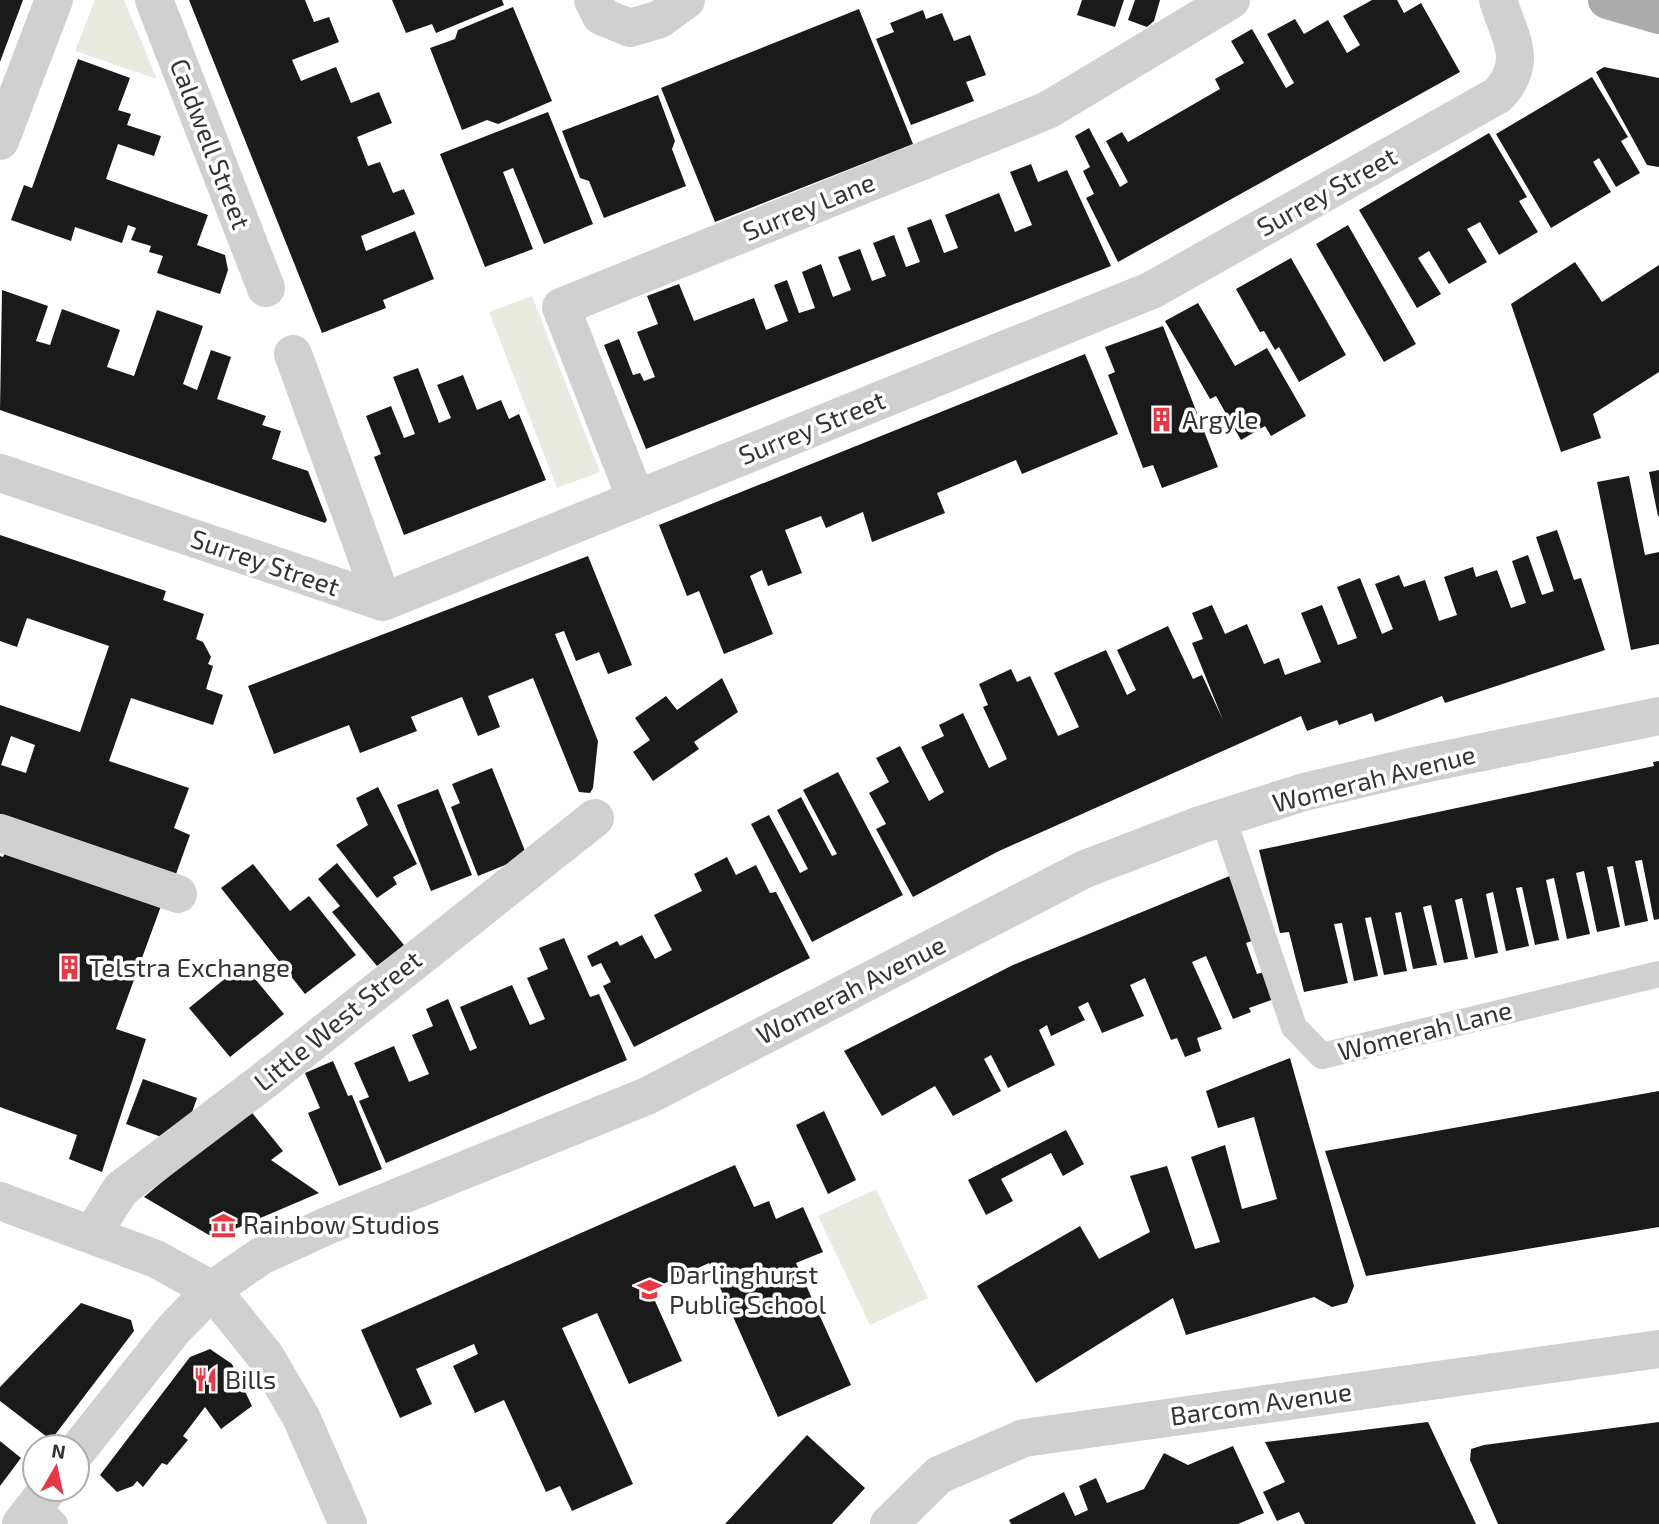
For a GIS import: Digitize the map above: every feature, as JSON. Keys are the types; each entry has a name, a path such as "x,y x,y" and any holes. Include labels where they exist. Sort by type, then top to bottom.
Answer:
{"main road":[{"path":"1607,0 1649,10"}],"street":[{"path":"0,141 54,0"},
{"name":"Caldwell Street","path":"154,0 267,288"},
{"path":"593,0 601,16 630,28 660,19 686,0"},
{"name":"Surrey Lane","path":"636,499 561,307 1048,110 1231,0"},
{"name":"Surrey Street","path":"0,473 383,602 1153,290 1487,103 1505,88 1515,66 1513,42 1498,0"},
{"path":"293,354 383,602"},
{"name":"Womerah Avenue","path":"91,1433 174,1329 212,1290 261,1256 329,1225 647,1096 1085,869 1223,818 1304,792 1419,765 1659,716"},
{"name":"Little West Street","path":"92,1234 121,1189 261,1083 595,818"},
{"path":"0,833 178,894"},
{"path":"0,1201 156,1259 212,1290 266,1357 294,1405 348,1524"},
{"name":"Barcom Avenue","path":"889,1524 939,1475 1024,1438 1659,1349"}],"lane":[{"name":"Womerah Lane","path":"1223,818 1294,1027 1322,1056 1659,974"}],"shaded area":[{"path":"95,0 124,0 157,79 75,51"},
{"path":"532,296 600,472 557,488 489,312"},
{"path":"876,1189 928,1298 870,1325 818,1216"}],"building":[{"path":"0,0 23,0 0,62"},
{"path":"189,0 305,0 314,22 329,17 339,42 292,60 301,81 336,67 351,103 379,92 392,123 357,137 368,166 380,162 393,193 404,189 415,214 361,236 366,251 415,231 434,279 383,300 386,308 322,333"},
{"path":"392,0 502,0 504,5 436,33 432,24 406,33"},
{"path":"1082,0 1124,0 1115,27 1077,15"},
{"path":"1135,0 1160,0 1154,21 1147,27 1128,20"},
{"path":"1372,0 1397,0 1404,13 1421,3 1460,72 1118,262 1086,198 1094,194 1083,171 1090,167 1075,136 1089,128 1120,187 1128,182 1106,141 1122,132 1128,142 1220,89 1215,79 1244,63 1231,41 1252,29 1286,88 1294,83 1267,34 1295,19 1304,34 1328,20 1347,53 1360,45 1343,16"},
{"path":"513,7 552,101 498,124 487,120 462,130 430,48 455,39 458,30"},
{"path":"859,9 913,144 715,222 661,88"},
{"path":"923,10 926,19 942,13 954,41 970,35 986,75 966,82 974,101 911,125 876,39 894,32 890,23"},
{"path":"78,59 130,78 118,110 131,114 127,125 161,136 154,156 118,144 106,179 208,215 197,245 225,255 228,270 220,294 157,273 163,256 149,252 151,246 131,240 136,228 128,225 122,243 75,227 71,241 11,220 24,185 32,188"},
{"path":"1604,67 1659,78 1659,167 1647,165 1596,72"},
{"path":"1592,77 1628,137 1621,141 1640,173 1616,187 1599,158 1593,162 1611,192 1551,228 1496,134"},
{"path":"658,95 675,141 672,149 686,186 604,218 589,181 580,178 562,131"},
{"path":"548,112 593,224 544,244 513,168 503,172 533,249 485,267 440,154"},
{"path":"1489,133 1527,197 1519,201 1538,232 1499,255 1480,222 1467,229 1487,262 1449,284 1429,251 1418,258 1441,294 1417,308 1359,210"},
{"path":"1031,164 1038,182 1067,170 1111,266 646,449 604,345 619,339 633,375 640,373 644,381 655,377 637,332 658,324 647,296 679,284 694,321 754,298 766,330 788,321 774,285 787,280 799,313 815,308 802,272 821,264 833,297 851,290 838,257 860,249 872,281 886,276 873,243 894,235 906,267 920,262 907,228 931,219 944,253 958,248 945,215 999,193 1015,232 1032,225 1010,172"},
{"path":"1348,225 1416,344 1384,362 1316,244"},
{"path":"1291,258 1346,355 1299,382 1279,347 1275,350 1264,331 1260,332 1236,289"},
{"path":"1575,262 1602,302 1659,265 1659,372 1593,414 1601,438 1561,452 1511,304"},
{"path":"2,290 48,306 36,341 50,345 62,309 120,330 107,367 134,376 157,310 203,326 183,384 197,390 211,350 231,357 217,399 266,416 262,425 281,431 272,459 308,471 327,520 325,523 0,410"},
{"path":"1198,303 1235,366 1267,348 1306,416 1271,436 1265,426 1241,440 1216,396 1210,399 1165,321"},
{"name":"Argyle","path":"1163,326 1218,467 1162,488 1153,465 1143,468 1108,375 1115,372 1105,347"},
{"path":"1085,354 1118,434 1022,474 1016,460 937,493 945,513 872,542 863,512 826,528 821,516 785,530 802,573 768,586 762,570 750,576 773,634 724,654 699,591 687,596 659,525"},
{"path":"418,368 439,423 451,418 437,385 463,375 477,410 501,400 509,419 519,414 546,480 404,535 374,457 381,454 366,416 391,406 404,438 415,434 393,377"},
{"path":"1659,470 1659,516 1658,516 1649,472"},
{"path":"1629,476 1645,555 1659,552 1659,644 1631,650 1597,482"},
{"path":"1557,530 1574,580 1581,578 1605,650 1445,703 1442,696 1375,722 1372,713 1339,725 1337,720 1307,731 1301,716 997,852 913,897 876,829 886,824 869,793 889,782 876,758 900,746 929,801 944,792 921,747 944,736 939,725 963,713 989,768 1007,759 983,707 988,705 979,684 1011,669 1017,682 1030,676 1058,736 1079,727 1054,673 1106,650 1127,695 1136,690 1117,650 1168,626 1193,679 1202,675 1223,720 1192,643 1203,639 1192,613 1212,605 1225,634 1247,624 1264,664 1279,658 1285,675 1321,662 1301,613 1322,605 1338,645 1357,638 1337,587 1360,578 1382,634 1393,629 1375,584 1399,575 1404,587 1425,580 1439,621 1457,615 1444,577 1473,567 1476,577 1497,570 1511,608 1526,603 1512,561 1528,555 1542,595 1554,591 1536,537"},
{"path":"0,535 166,591 163,600 204,614 196,639 203,642 211,657 208,664 213,666 206,689 223,695 213,725 131,698 109,761 189,788 174,828 190,835 176,874 0,814 0,705 80,732 109,646 27,618 17,647 0,641","holes":["11,736 35,745 26,773 1,765"]},
{"path":"588,556 632,665 608,674 599,652 576,661 564,631 555,634 598,741 593,788 590,793 579,792 533,678 488,696 500,727 478,736 462,697 411,717 417,731 360,753 349,725 274,754 248,686"},
{"path":"722,678 738,712 694,742 699,749 653,781 633,752 650,740 635,718 666,696 677,710"},
{"path":"1659,761 1659,919 1654,920 1642,860 1635,861 1648,921 1625,926 1613,866 1607,867 1620,927 1597,932 1584,871 1576,873 1590,934 1567,939 1554,878 1546,880 1559,940 1535,945 1522,887 1516,888 1529,946 1506,951 1493,892 1486,894 1498,953 1475,958 1462,898 1455,900 1468,959 1444,963 1431,905 1423,907 1437,965 1413,969 1401,912 1395,913 1407,971 1384,975 1371,917 1365,918 1378,976 1354,981 1342,923 1334,924 1348,983 1304,992 1289,932 1280,933 1259,850 1654,766 1653,762"},
{"path":"492,768 527,856 478,876 451,807 460,803 452,784"},
{"path":"838,772 903,895 812,942 751,824 769,815 800,873 808,869 777,810 801,797 832,856 837,854 803,790"},
{"path":"378,787 417,864 393,877 397,884 377,898 336,845 368,825 356,798"},
{"path":"438,789 472,875 431,891 397,805"},
{"name":"Telstra Exchange","path":"6,850 161,906 116,1029 146,1039 102,1172 69,1159 77,1135 0,1107 0,856 3,857"},
{"path":"727,857 736,875 756,865 770,893 776,892 810,958 634,1047 603,986 611,982 601,963 592,967 587,956 617,941 620,946 642,935 655,959 672,950 654,915 702,891 694,874"},
{"path":"337,863 404,945 377,966 332,912 340,906 318,879"},
{"path":"253,864 290,911 309,896 356,955 305,994 221,888"},
{"path":"1232,875 1254,940 1246,943 1257,974 1264,972 1274,999 1249,1008 1251,1012 1233,1019 1206,956 1192,962 1222,1029 1197,1038 1201,1051 1185,1057 1177,1038 1171,1040 1145,978 1130,985 1144,1016 1102,1033 1088,1002 1078,1007 1085,1020 1051,1036 1047,1025 1039,1030 1055,1065 1008,1088 991,1055 984,1059 1001,1091 953,1116 935,1086 882,1116 844,1051 1013,965"},
{"path":"564,938 590,997 599,994 627,1060 386,1163 359,1101 369,1097 354,1063 394,1046 409,1082 429,1074 412,1035 433,1026 426,1009 448,999 470,1051 477,1048 460,1007 512,985 530,1025 545,1019 527,978 548,969 539,948"},
{"path":"243,964 284,1014 230,1057 189,1008"},
{"path":"1290,1058 1354,1286 1347,1303 1332,1307 1314,1297 1186,1335 1173,1298 1036,1383 977,1286 1080,1226 1099,1259 1150,1232 1130,1176 1167,1166 1195,1249 1220,1242 1191,1157 1225,1145 1242,1209 1277,1199 1254,1117 1218,1128 1206,1091"},
{"path":"333,1061 348,1096 352,1095 382,1169 339,1186 308,1113 320,1108 305,1073"},
{"path":"143,1079 197,1098 190,1118 164,1138 126,1124"},
{"path":"1659,1091 1659,1227 1366,1276 1325,1151"},
{"path":"249,1109 283,1151 271,1160 319,1193 214,1238 144,1197"},
{"path":"824,1111 856,1180 828,1194 796,1125"},
{"path":"1066,1130 1084,1164 1063,1176 1051,1153 1001,1179 1013,1201 986,1215 968,1180"},
{"path":"735,1165 754,1207 769,1201 776,1219 803,1207 823,1252 796,1263 851,1385 778,1417 709,1263 650,1290 682,1361 629,1384 597,1313 562,1328 633,1484 572,1511 560,1486 546,1492 504,1400 475,1413 453,1366 478,1354 474,1344 416,1369 432,1404 400,1418 361,1330"},
{"path":"81,1303 131,1320 134,1331 56,1433 42,1433 0,1401 0,1387"},
{"path":"210,1349 232,1364 252,1406 221,1429 205,1407 183,1436 188,1440 167,1465 162,1463 143,1487 137,1481 133,1486 117,1492 100,1475 190,1357"},
{"path":"1428,1422 1476,1524 1305,1524 1299,1512 1277,1521 1263,1492 1285,1482 1265,1442"},
{"path":"1659,1422 1659,1524 1498,1524 1470,1460 1471,1449 1484,1445"},
{"path":"807,1435 865,1488 832,1524 725,1524"},
{"path":"0,1441 21,1458 0,1486"},
{"path":"1233,1446 1264,1513 1238,1524 1011,1524 1009,1520 1064,1492 1075,1516 1088,1510 1079,1486 1096,1478 1107,1503 1144,1489 1164,1453 1188,1465"}],"place":[{"name":"Argyle","path":"1162,420"},
{"name":"Telstra Exchange","path":"69,968"},
{"name":"Rainbow Studios","path":"223,1225"},
{"name":"Darlinghurst Public School","path":"649,1290"},
{"name":"Bills","path":"205,1380"}]}
